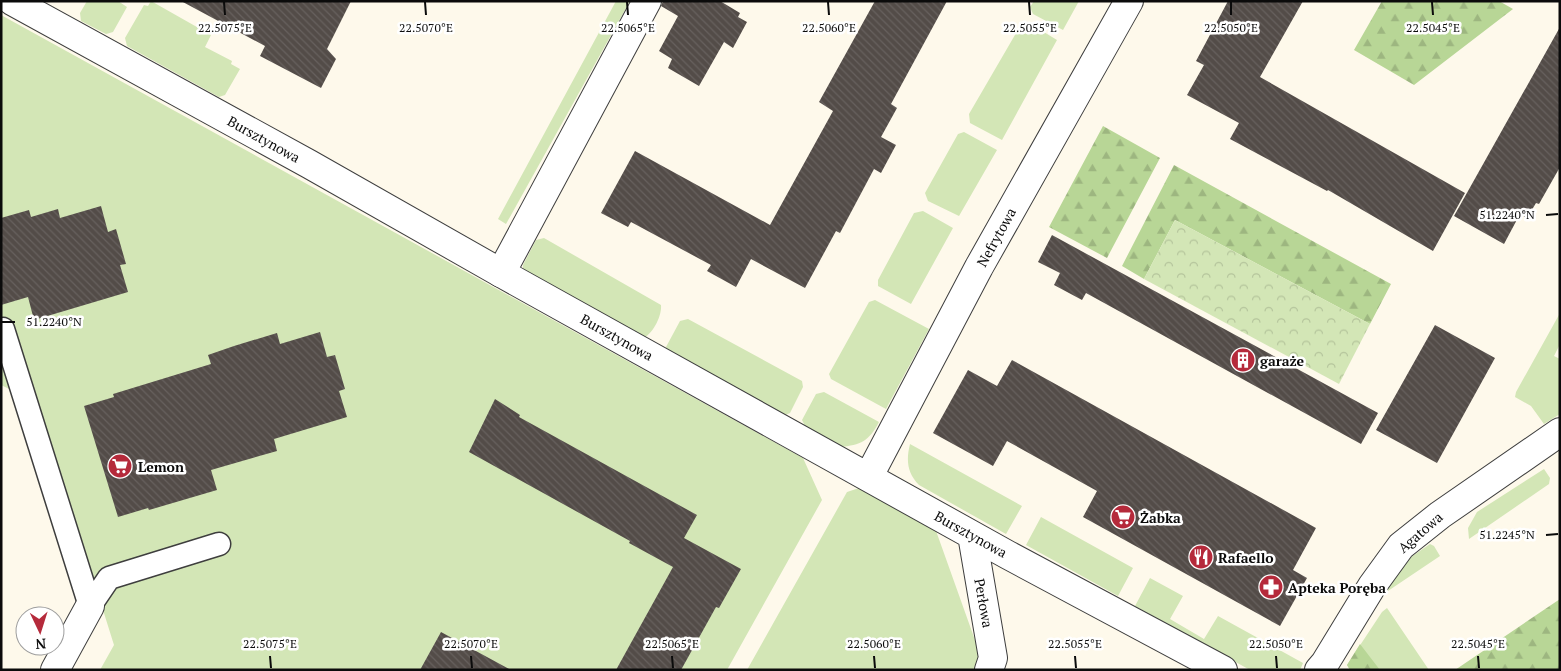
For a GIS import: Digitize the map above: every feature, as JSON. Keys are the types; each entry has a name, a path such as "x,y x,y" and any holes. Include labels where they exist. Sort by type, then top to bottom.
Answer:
{"street":[{"name":"Bursztynowa","path":"12,1 309,164 501,274 869,476 972,535 1223,670"},
{"path":"501,274 647,1"},
{"name":"Nefrytowa","path":"869,476 978,267 1129,1"},
{"name":"Agatowa","path":"1319,670 1372,586 1401,546 1440,515 1560,432"},
{"name":"Perłowa","path":"972,535 993,658 989,670"},
{"path":"55,670 90,606"}],"lane":[{"path":"3,329 90,606"},
{"path":"90,606 109,578 219,544"}],"green space":[{"path":"87,1 118,1 127,7 113,32 106,34 81,21 80,13"},
{"path":"151,1 211,35 205,47 232,61 231,64 240,69 225,95 219,97 127,46 125,38 144,5 148,6"},
{"path":"616,1 630,1 506,224 498,219"},
{"path":"1034,1 1079,1 1063,30 1033,14 1030,7"},
{"path":"1382,1 1499,1 1513,9 1414,85 1354,50"},
{"path":"1,15 803,458 822,500 727,670 100,670 114,645 38,403 1,385"},
{"path":"1022,23 1029,23 1057,40 1002,140 970,123 969,114"},
{"path":"1103,126 1160,158 1107,258 1049,227"},
{"path":"964,132 997,150 959,216 928,201 925,193 958,134"},
{"path":"1174,165 1391,284 1370,324 1175,220 1144,279 1122,266"},
{"path":"923,211 953,228 911,304 878,286 878,280 914,213"},
{"path":"1175,220 1370,324 1339,384 1144,279"},
{"path":"544,238 661,305 658,319 650,333 642,339 523,273 523,265 536,240"},
{"path":"875,300 929,329 886,409 831,379 829,374 869,302"},
{"path":"1560,313 1560,344 1554,356 1560,359 1560,414 1544,424 1531,406 1515,397"},
{"path":"688,319 802,381 803,387 790,413 783,416 669,354 666,347 680,321"},
{"path":"824,392 879,422 872,434 864,441 840,447 807,430 802,420 816,394"},
{"path":"910,444 1022,506 1006,534 919,485 912,476 908,466"},
{"path":"1544,469 1550,478 1549,484 1469,539 1468,528 1477,512"},
{"path":"862,487 935,528 981,657 978,670 747,670 847,492"},
{"path":"1041,517 1133,568 1118,596 1026,545"},
{"path":"1430,544 1434,546 1440,556 1379,597 1411,557"},
{"path":"1150,578 1183,596 1170,619 1204,639 1218,616 1303,663 1300,670 1250,670 1135,606"},
{"path":"1560,599 1560,670 1455,670"},
{"path":"1387,608 1429,670 1350,670 1347,665 1382,612"},
{"path":"1360,644 1380,670 1350,670 1347,665"}],"building":[{"path":"181,1 351,1 327,49 336,59 321,88 260,56 265,46"},
{"path":"663,1 720,1 740,13 738,17 747,22 733,48 724,42 699,86 668,68 672,59 659,51 678,16 661,6"},
{"path":"875,1 947,1 891,104 897,108 881,137 896,145 881,173 874,169 840,233 836,231 805,288 751,259 736,287 707,271 711,265 631,222 628,227 601,213 635,151 770,225 833,111 819,102"},
{"path":"1228,1 1303,1 1260,77 1465,193 1433,251 1328,190 1230,139 1239,123 1187,95 1204,65 1196,61"},
{"path":"1560,27 1560,167 1539,204 1536,203 1527,218 1520,214 1504,244 1454,216"},
{"path":"101,206 108,232 116,229 126,264 120,265 128,292 34,320 28,297 1,305 1,218 29,210 31,217 58,209 60,218"},
{"name":"garaże","path":"1052,235 1378,413 1361,444 1086,293 1082,300 1054,285 1060,273 1038,262"},
{"path":"1435,325 1495,358 1437,463 1376,430"},
{"path":"320,332 327,357 335,355 345,389 339,391 347,417 274,439 277,451 211,470 217,490 118,517 84,406 114,397 113,394 211,364 208,355 234,346 277,333 280,344"},
{"path":"1012,360 1316,528 1293,570 1307,578 1280,626 1083,517 1097,491 1007,441 993,466 933,433 968,370 997,386"},
{"path":"495,399 520,415 519,417 697,515 684,538 741,569 719,608 716,607 681,670 616,670 673,567 629,543 630,541 469,452"},
{"path":"441,632 511,670 420,670"}],"place":[{"name":"garaże","path":"1243,360"},
{"name":"Lemon","path":"120,466"},
{"name":"Żabka","path":"1123,517"},
{"name":"Rafaello","path":"1201,557"},
{"name":"Apteka Poręba","path":"1271,587"}]}
